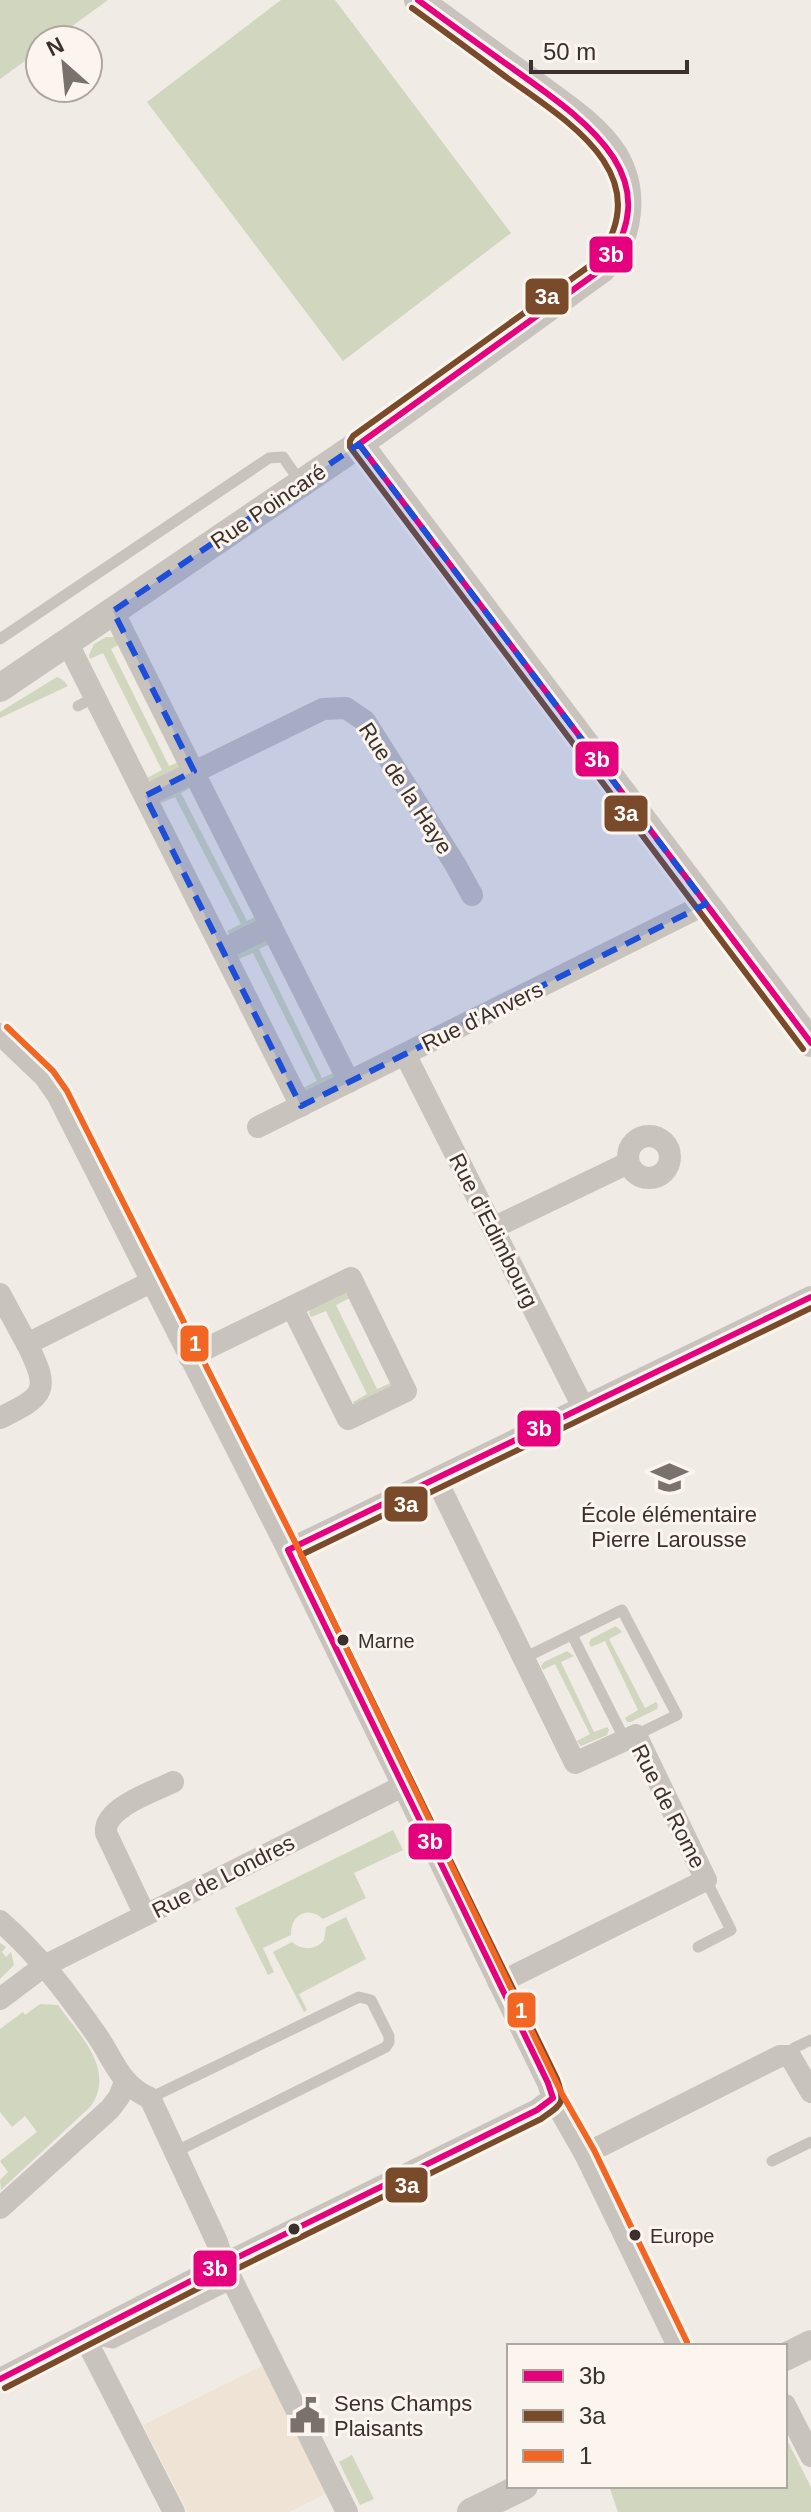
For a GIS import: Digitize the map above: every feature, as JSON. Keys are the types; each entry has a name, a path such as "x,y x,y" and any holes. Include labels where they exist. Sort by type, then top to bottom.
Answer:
{"street":[{"name":"Rue Poincaré","path":"0,688 359,444 602,269 622,242 627,199 616,158 600,138 555,100 418,0"},
{"path":"359,444 811,1043"},
{"path":"113,611 349,1082"},
{"path":"67,642 86,701 145,796 301,1106"},
{"name":"Rue de la Haye","path":"145,796 323,709 346,708 365,721 472,895"},
{"name":"Rue d'Anvers","path":"258,1127 706,904"},
{"path":"224,949 271,926"},
{"path":"0,1034 45,1077 58,1096 288,1550 553,2098 585,2154 677,2344"},
{"name":"Rue d'Edimbourg","path":"405,1054 583,1407"},
{"path":"493,1228 628,1163"},
{"path":"189,1357 351,1278 406,1391 348,1419 292,1307"},
{"path":"27,1344 151,1282"},
{"path":"0,1294 27,1344 42,1381 39,1393 29,1404 0,1418"},
{"path":"288,1550 811,1297"},
{"name":"Rue de Rome","path":"436,1479 575,1763 630,1738 706,1880 499,1983"},
{"path":"145,1915 105,1825 114,1812 173,1782"},
{"name":"Rue de Londres","path":"0,1999 44,1966 403,1786"},
{"path":"0,1921 29,1946 97,2034 125,2082 137,2093 150,2098 227,2270 347,2512"},
{"path":"585,2154 780,2056 790,2056 811,2092"},
{"path":"0,2207 110,2109 125,2082"},
{"path":"0,2379 227,2270 537,2110 553,2098"},
{"path":"85,2338 174,2512"},
{"path":"787,2356 811,2344"},
{"path":"787,2409 811,2456"},
{"path":"471,2512 520,2488"}],"lane":[{"path":"0,639 269,458 283,457 301,484"},
{"path":"524,1658 622,1610 677,1715 630,1738 572,1635"},
{"path":"698,1947 731,1930 706,1880"},
{"path":"150,2098 227,2056 359,1997 371,2000 389,2036 386,2047 175,2152"},
{"path":"790,2056 794,2048 811,2040"},
{"path":"772,2161 811,2142"},
{"path":"85,2338 113,2343 144,2332 223,2288 227,2270"}],"highlighted area":[{"path":"359,444 706,904 301,1106 145,796 194,771 113,611"}],"green space":[{"path":"0,0 108,0 75,24 24,24 24,62 0,79"},
{"path":"281,0 335,0 511,233 343,361 147,102"},
{"path":"106,637 117,637 122,643 111,649 169,766 181,761 182,767 152,782 147,778 162,770 103,653 90,659 94,644"},
{"path":"57,677 68,686 0,718 0,712"},
{"path":"188,783 192,787 181,793 247,921 257,916 259,921 230,935 227,931 241,924 175,797 161,803 159,799"},
{"path":"266,939 270,944 259,949 322,1078 336,1072 338,1076 306,1093 303,1088 317,1081 253,953 239,959 237,955"},
{"path":"345,1292 350,1298 336,1305 377,1389 393,1382 394,1386 355,1405 353,1402 367,1394 326,1311 311,1317 309,1313 310,1309"},
{"path":"616,1626 622,1632 609,1639 645,1708 656,1702 658,1705 657,1709 631,1722 625,1718 638,1710 605,1641 591,1647 589,1643"},
{"path":"567,1651 574,1656 561,1662 594,1732 607,1727 609,1730 607,1735 581,1746 577,1741 590,1734 555,1664 543,1670 541,1666"},
{"path":"393,1830 403,1850 354,1873 366,1898 323,1919 312,1913 297,1917 291,1935 263,1948 274,1972 268,1975 235,1908"},
{"path":"346,1917 366,1959 299,1994 307,2010 304,2012 273,1952 292,1942 305,1948 317,1946 324,1940 326,1927"},
{"path":"0,1943 6,1947 2,1952 6,1957 11,1952 14,1965 0,1979"},
{"path":"40,2004 58,2005 84,2040 97,2066 98,2092 91,2106 1,2190 0,2180 8,2172 0,2161 37,2132 25,2116 12,2127 0,2112 0,2029"},
{"path":"787,2440 811,2487 811,2512 618,2512 610,2488 787,2488"},
{"path":"352,2455 374,2499 360,2505 339,2462"}],"shaded area":[{"path":"262,2366 327,2493 289,2512 188,2512 143,2425"}],"transit line":[{"name":"3b","path":"418,0 565,107 590,129 610,152 624,178 628,206 622,236 602,269 359,444 811,1043"},
{"name":"3a","path":"412,8 579,132 599,154 613,178 618,203 613,231 595,262 353,436 350,447 803,1049"},
{"name":"1","path":"7,1027 53,1071 67,1091 297,1546 562,2094 594,2150 687,2342"},
{"name":"3b","path":"0,2379 224,2264 537,2110 553,2098 288,1550 811,1297"},
{"name":"3a","path":"5,2388 228,2273 541,2119 558,2106 561,2094 557,2079 301,1555 811,1308"}],"place":[{"name":"École élémentaire Pierre Larousse","path":"669,1478"},
{"name":"Marne","path":"343,1640"},
{"name":"Europe","path":"635,2235"},
{"name":"Sens Champs Plaisants","path":"308,2416"}]}
